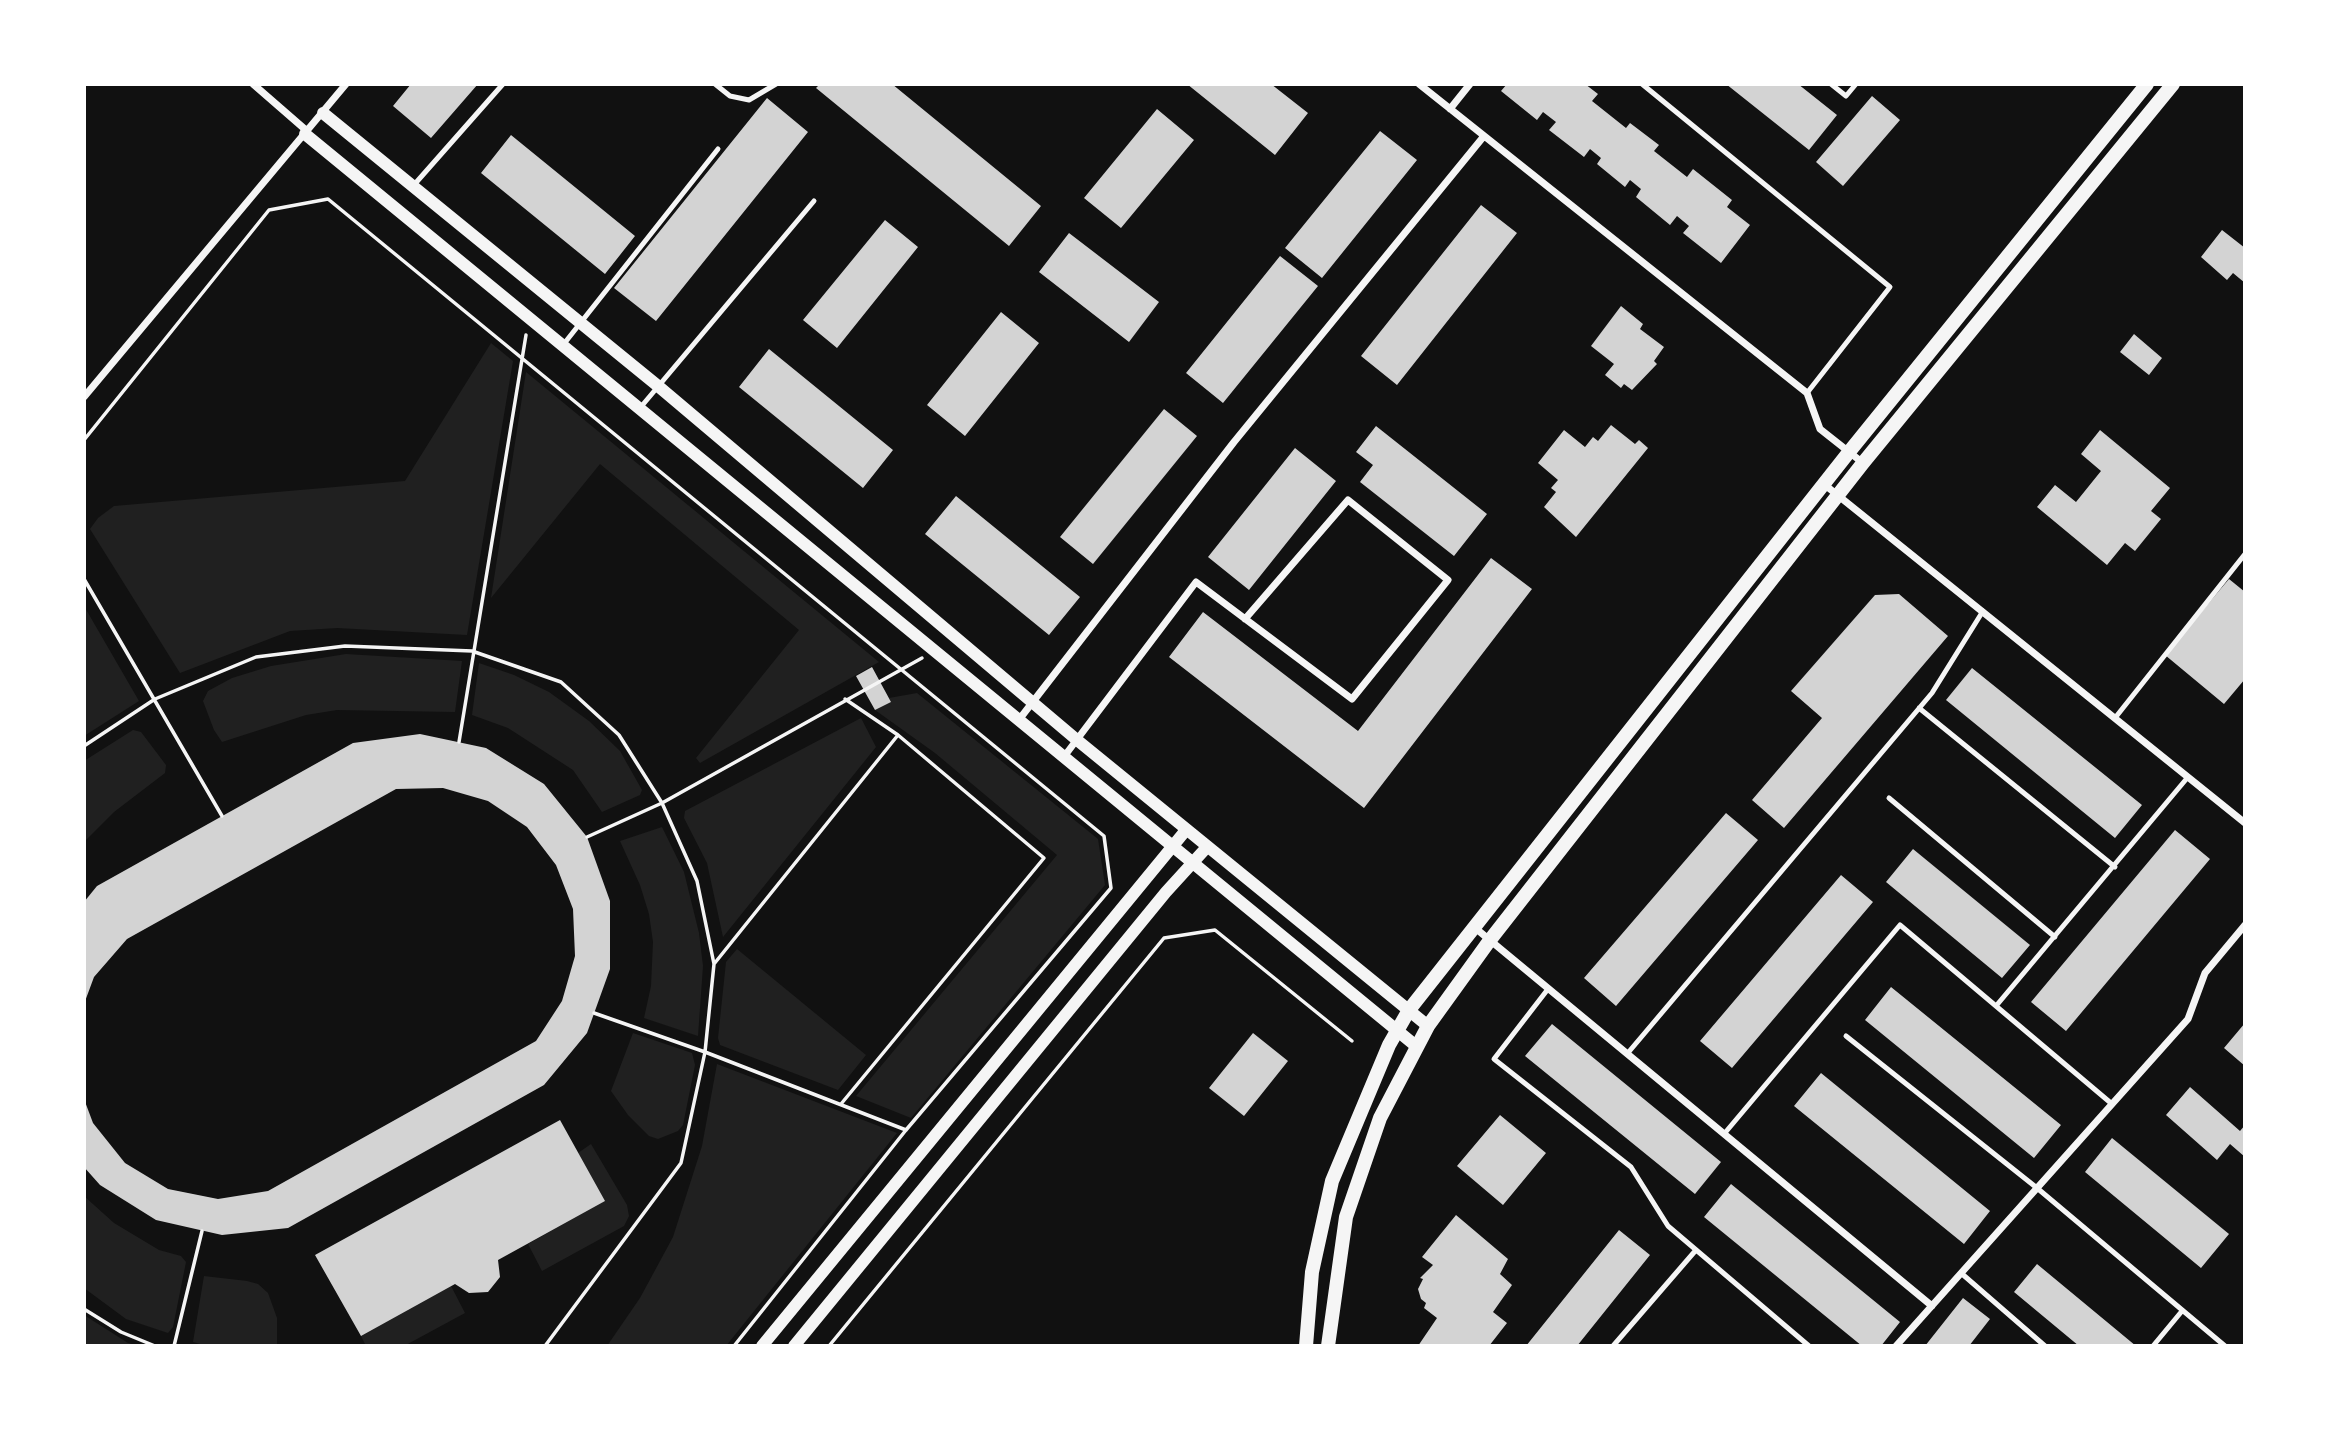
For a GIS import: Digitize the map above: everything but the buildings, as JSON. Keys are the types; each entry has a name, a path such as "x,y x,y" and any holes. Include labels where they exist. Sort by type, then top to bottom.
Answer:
{"main road":[{"path":"1306,1346 1312,1272 1332,1181 1397,1029 1409,1010 1849,452 2147,84"},
{"path":"1328,1346 1346,1217 1380,1118 1428,1026 1490,940 1863,463 2173,84"}],"street":[{"path":"253,84 306,133 933,652 1416,1046"},
{"path":"84,397 346,84"},
{"path":"1419,84 1807,393 1820,429 1863,463"},
{"path":"1450,109 1470,84"},
{"path":"323,113 658,386 1077,740 1428,1026"},
{"path":"1018,722 1234,442 1484,136"},
{"path":"1825,485 2245,824"},
{"path":"1063,759 1196,582 1245,619 1352,699 1448,580 1348,499 1245,619"},
{"path":"762,1346 1186,830"},
{"path":"794,1346 1207,847"},
{"path":"1473,926 1932,1306"},
{"path":"1896,1346 2188,1019 2205,973 2245,926"},
{"path":"929,1144 948,1159"}],"lane":[{"path":"413,186 503,84"},
{"path":"715,84 730,96 749,100 776,84"},
{"path":"1642,84 1890,287 1807,393"},
{"path":"1831,84 1846,96 1856,84"},
{"path":"563,345 718,149"},
{"path":"640,408 814,201"},
{"path":"2115,718 2244,556"},
{"path":"1627,1054 1919,708 1983,611"},
{"path":"1919,708 2115,867"},
{"path":"1996,1006 2188,777"},
{"path":"1889,798 2055,937"},
{"path":"1724,1134 1900,925 2112,1104"},
{"path":"1548,989 1494,1059 1631,1167 1668,1226 1809,1346"},
{"path":"1846,1036 2038,1188 2225,1346"},
{"path":"1613,1346 1696,1250"},
{"path":"1961,1273 2045,1346"},
{"path":"2153,1346 2182,1311"}],"path":[{"path":"84,440 268,210 328,199 1104,836 1111,888 906,1130 734,1346"},
{"path":"459,742 529,316"},
{"path":"84,579 222,816"},
{"path":"84,746 155,699 256,657 345,646 472,651 561,682 619,735 662,803 697,881 714,964 705,1052 681,1163 545,1346"},
{"path":"587,837 662,803 933,652"},
{"path":"841,1104 1044,858 898,735 845,699"},
{"path":"714,964 898,735"},
{"path":"829,1346 1164,938 1215,930 1352,1041"},
{"path":"594,1013 705,1052 906,1130"},
{"path":"174,1346 202,1231"},
{"path":"84,1309 121,1332 155,1346"}],"shaded area":[{"path":"491,343 513,361 467,635 337,628 290,631 180,673 90,529 98,518 114,506 405,481"},
{"path":"526,372 879,662 700,763 696,758 799,630 600,464 491,598"},
{"path":"84,606 139,701 84,736"},
{"path":"346,654 462,661 455,712 337,710 306,715 222,742 214,730 203,701 208,691 232,678 271,666"},
{"path":"479,663 514,675 549,692 589,721 620,751 642,790 640,795 602,812 573,770 508,728 472,715"},
{"path":"917,693 1098,839 1105,885 911,1118 856,1096 1057,855 935,753 875,710 891,702 889,698"},
{"path":"861,718 876,747 723,937 707,863 684,818 685,811"},
{"path":"133,730 141,732 166,765 165,773 114,812 84,842 84,761"},
{"path":"662,827 684,872 699,933 703,966 698,1036 644,1018 651,986 653,942 649,914 640,885 620,841"},
{"path":"737,949 866,1055 838,1090 720,1045 718,1038 726,962"},
{"path":"633,1033 692,1053 695,1065 683,1125 678,1131 658,1139 649,1136 628,1115 611,1091"},
{"path":"717,1064 897,1133 726,1346 607,1346 640,1298 673,1237 702,1146"},
{"path":"591,1144 627,1205 629,1216 624,1226 542,1271 528,1244 604,1201 578,1153"},
{"path":"84,1196 114,1223 159,1250 181,1256 186,1262 173,1327 168,1333 126,1319 84,1288"},
{"path":"204,1276 247,1281 258,1284 268,1293 277,1318 277,1346 207,1346 193,1342"},
{"path":"451,1286 465,1313 404,1346 366,1346 361,1336"},
{"path":"84,1315 128,1343 140,1346 84,1346"}]}
